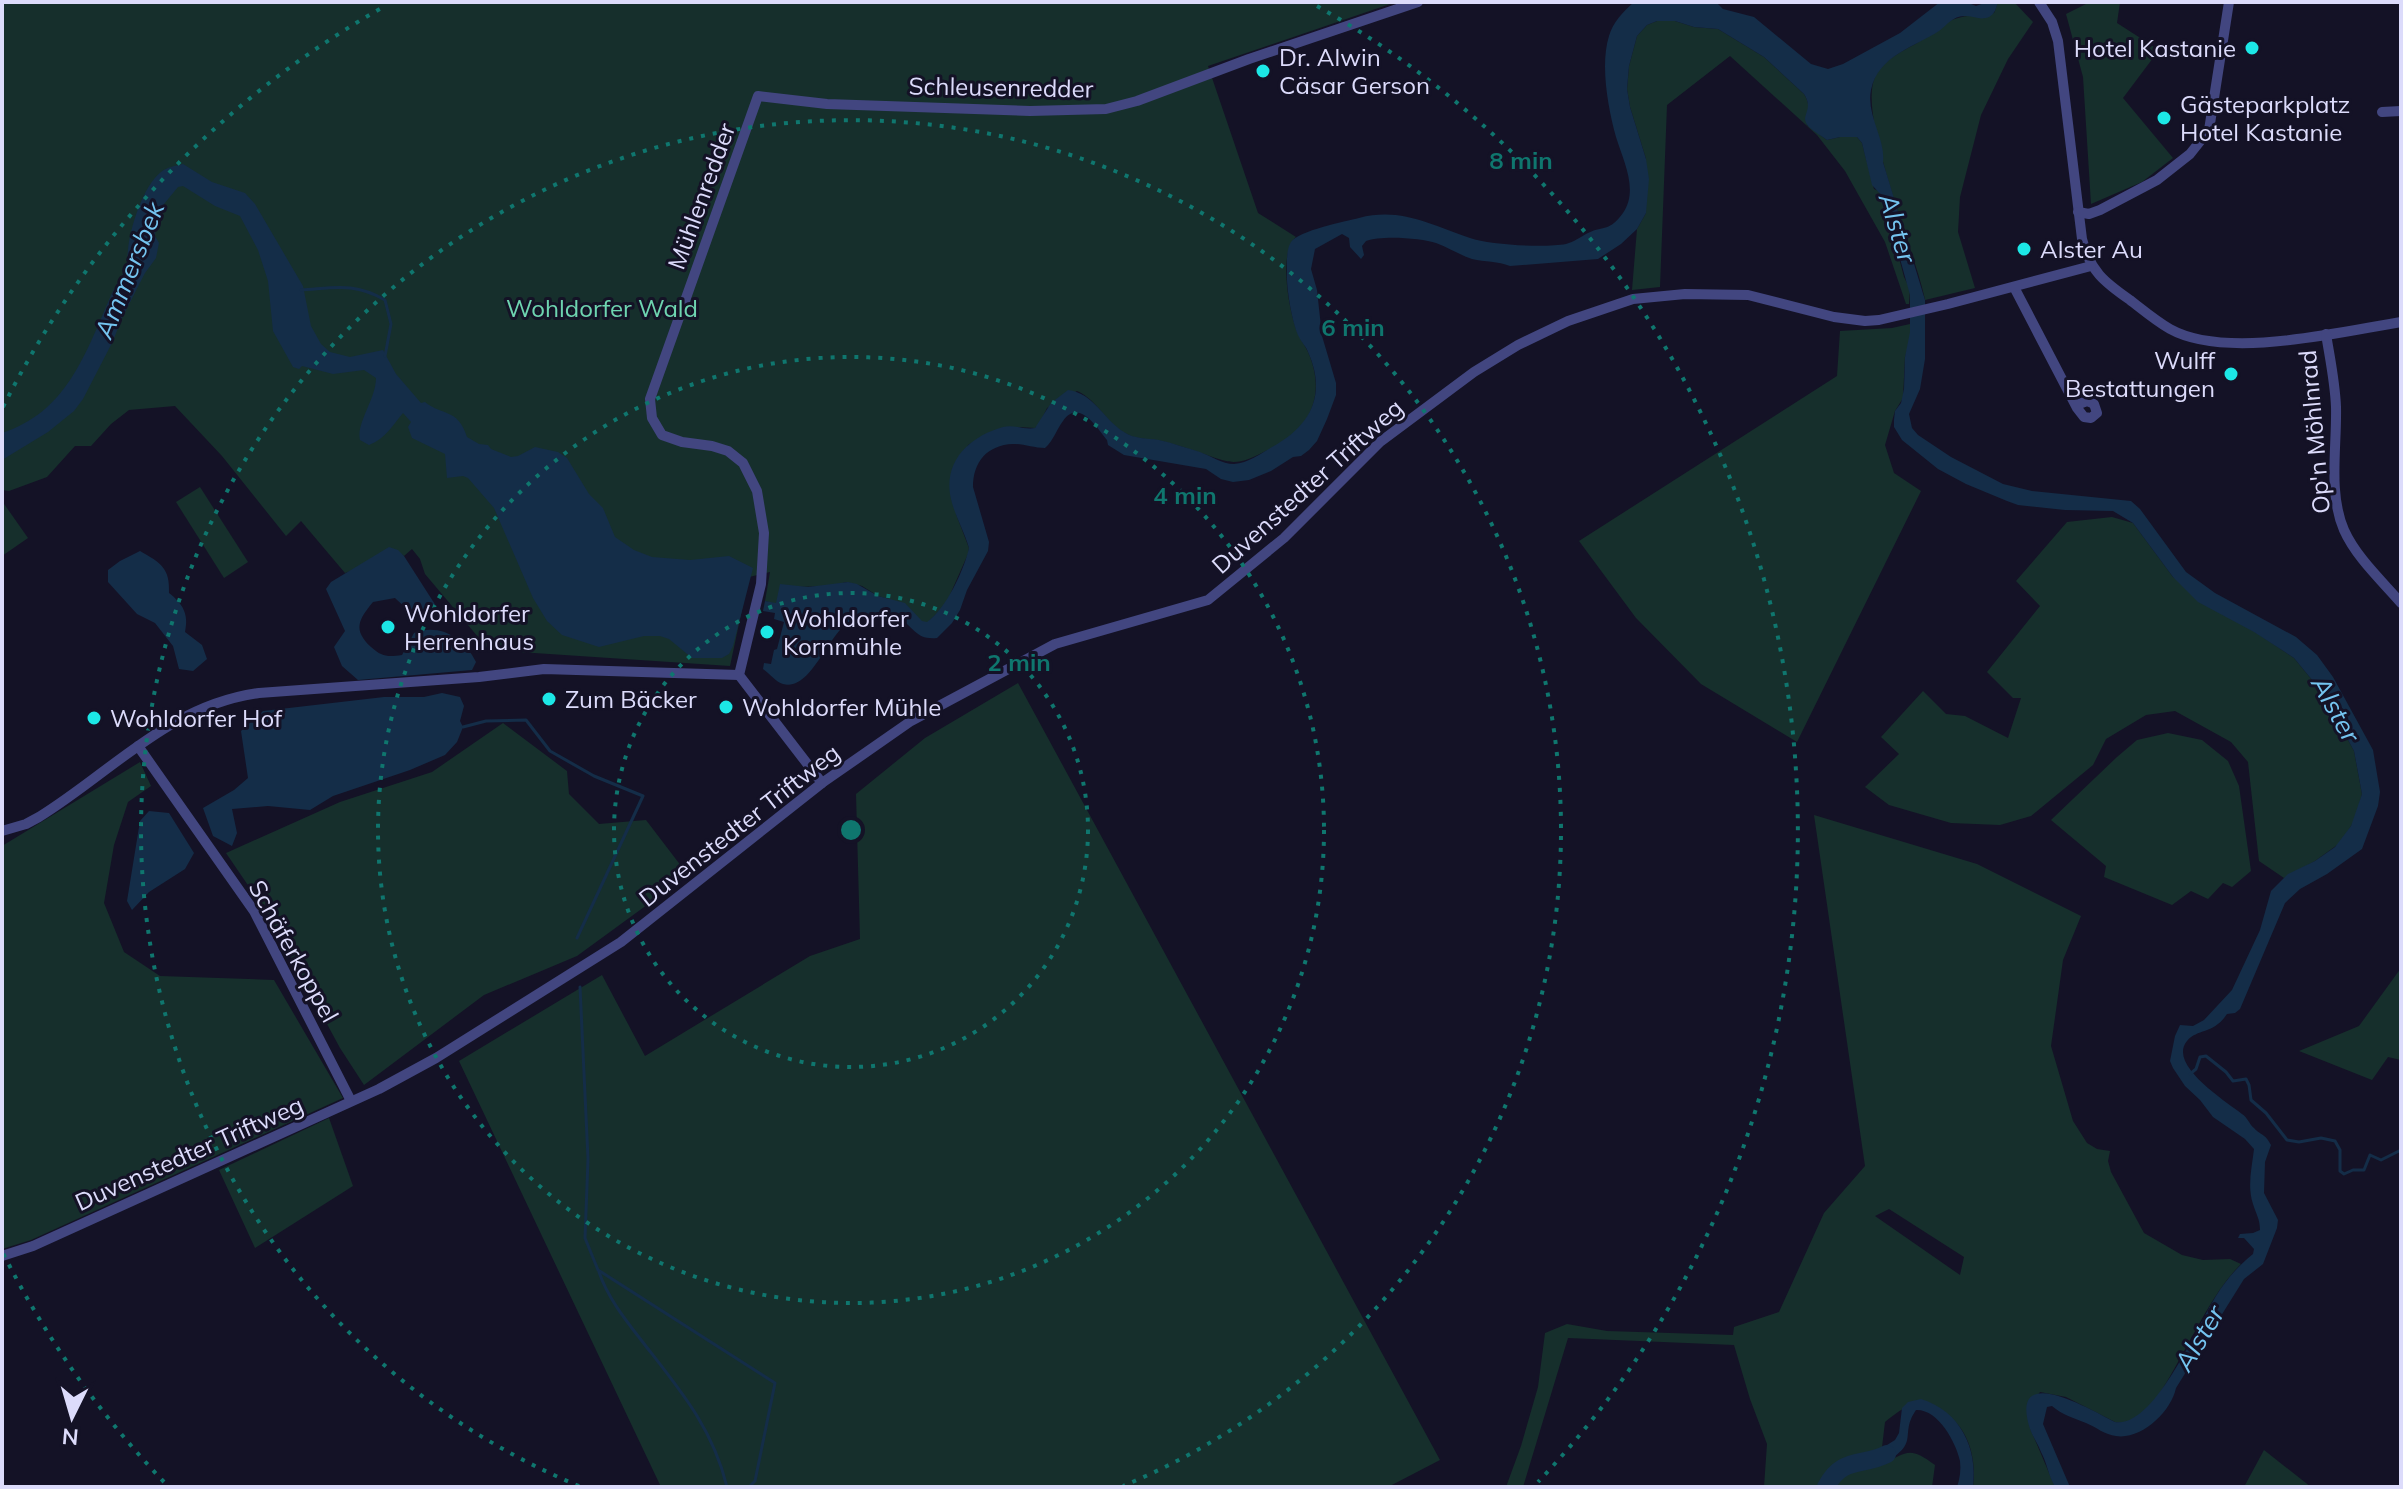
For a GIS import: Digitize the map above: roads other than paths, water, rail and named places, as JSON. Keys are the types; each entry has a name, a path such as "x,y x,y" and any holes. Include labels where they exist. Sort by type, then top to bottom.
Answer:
{"street":[{"name":"Schleusenredder","path":"758,96 827,104 1030,111 1106,109 1137,101 1418,2"},
{"path":"2039,2 2052,22 2058,41 2082,239 2091,266 2115,290 2182,334 2243,343 2269,343 2401,322"},
{"path":"2078,212 2089,214 2100,210 2157,180 2190,154 2209,130 2229,2"},
{"name":"Mühlenredder","path":"739,675 761,584 764,533 757,491 743,463 728,451 662,435 652,418 650,399 758,96"},
{"path":"2382,112 2401,111"},
{"name":"Duvenstedter Triftweg","path":"2,1256 33,1246 379,1089 436,1058 621,942 822,783 911,721 1055,644 1208,600 1284,538 1380,442 1474,372 1518,345 1568,321 1633,299 1685,294 1748,295 1865,321 1891,318 2091,266"},
{"path":"2014,287 2077,408"},
{"name":"Op'n Möhlnrad","path":"2326,334 2334,375 2335,471 2343,529 2354,547 2401,603"},
{"path":"2,831 26,824 55,808 169,725 216,702 259,693 479,677 544,669 739,675 822,783"},
{"name":"Schäferkoppel","path":"138,746 254,911 351,1101"}],"water":[{"path":"1634,2 1716,2 1723,9 1754,17 1811,64 1828,69 1900,33 1940,2 1966,2 1976,6 1998,2 1989,17 1957,18 1898,54 1881,69 1871,90 1871,109 1882,145 1883,162 1925,300 1925,359 1920,389 1909,414 1912,428 1951,457 2003,484 2032,491 2131,501 2186,572 2215,593 2296,637 2317,655 2333,677 2373,750 2380,792 2362,849 2300,889 2285,903 2240,1009 2191,1037 2183,1051 2185,1061 2201,1082 2244,1116 2271,1145 2265,1162 2264,1193 2278,1220 2263,1264 2244,1279 2168,1406 2145,1429 2126,1436 2112,1435 2052,1406 2047,1407 2043,1424 2070,1487 2055,1487 2052,1481 2030,1429 2026,1408 2031,1397 2041,1393 2055,1395 2115,1422 2130,1420 2159,1393 2220,1290 2253,1254 2254,1249 2244,1238 2238,1238 2240,1234 2260,1230 2250,1190 2254,1149 2213,1117 2185,1086 2170,1061 2175,1036 2180,1025 2193,1026 2204,1020 2232,990 2260,930 2271,891 2288,874 2335,847 2351,826 2362,794 2354,751 2322,692 2294,658 2198,602 2173,577 2133,523 2113,511 2018,505 1938,469 1902,440 1894,427 1894,420 1904,389 1910,295 1883,197 1872,185 1862,143 1857,137 1827,140 1811,129 1805,120 1808,105 1804,94 1764,57 1718,29 1694,27 1675,21 1657,21 1647,25 1637,36 1627,89 1646,159 1649,179 1646,213 1637,229 1598,259 1510,266 1472,259 1430,241 1391,238 1366,241 1362,246 1364,255 1361,259 1350,247 1349,238 1342,234 1315,249 1311,269 1336,395 1317,441 1301,456 1293,457 1249,480 1233,482 1221,479 1206,469 1124,455 1108,445 1087,417 1075,413 1069,415 1045,448 1004,445 983,456 973,487 989,542 988,551 960,610 937,638 920,635 895,617 862,617 847,623 813,668 794,684 780,683 763,669 764,663 771,664 784,622 774,619 775,613 763,611 765,601 776,603 780,584 808,587 848,582 878,596 905,603 922,621 927,622 934,616 953,588 969,548 950,494 956,460 971,443 991,431 1007,426 1035,428 1051,403 1068,390 1092,401 1128,434 1174,444 1225,463 1249,460 1286,439 1306,419 1312,407 1316,382 1314,367 1296,331 1287,287 1288,248 1295,238 1359,218 1389,215 1416,219 1479,240 1545,246 1569,243 1614,223 1628,204 1630,185 1610,113 1606,47 1613,26"},
{"path":"183,164 212,182 245,193 255,204 303,286 311,326 321,344 330,352 350,357 383,350 396,374 421,403 425,402 454,417 467,437 479,444 488,445 511,457 535,447 558,452 567,458 589,494 603,508 615,537 634,550 652,557 690,560 729,556 753,568 729,654 722,658 692,658 669,639 660,636 644,636 599,647 562,635 547,621 533,598 494,508 468,478 447,478 445,454 412,438 408,427 411,422 403,413 380,439 369,445 360,440 361,426 376,378 364,370 333,374 302,366 299,369 293,367 273,331 268,281 258,250 240,216 215,206 183,186 178,187 164,204 156,223 155,236 159,243 156,258 145,273 83,399 74,411 48,432 2,460 2,433 24,424 42,411 57,397 81,362 126,268 131,230 138,208 154,178 163,170"},
{"path":"389,547 404,556 436,606 419,614 395,598 373,602 361,620 360,630 365,641 382,654 397,656 402,655 414,633 442,631 458,640 471,653 476,662 472,670 358,680 342,666 334,647 345,631 326,589 331,582"},
{"path":"140,551 163,567 169,593 184,610 185,632 202,645 207,659 193,671 179,669 173,646 155,623 137,614 108,582 108,570"},
{"path":"442,693 460,697 464,706 460,721 463,727 457,742 445,755 333,796 310,810 268,806 232,809 237,833 232,846 213,836 203,808 248,778 241,731 263,711"},
{"path":"149,811 169,813 194,853 185,869 149,892 132,910 127,901 140,821"},
{"path":"1921,1399 1946,1412 1964,1433 1972,1458 1973,1487 1957,1487 1960,1464 1955,1445 1939,1421 1924,1411 1916,1410 1906,1445 1901,1451 1880,1465 1863,1460 1895,1440 1899,1433 1902,1408 1908,1402"}],"waterway":[{"name":"Ammersbek","path":"301,290 354,288 385,300 391,324 385,356"},
{"path":"463,727 486,721 526,720 550,751 594,776 643,796 577,938"},
{"path":"580,987 588,1159 585,1238 598,1270 775,1383 755,1481 749,1487"},
{"path":"2190,1074 2196,1069 2200,1057 2206,1056 2233,1081 2246,1079 2251,1100 2266,1113 2287,1140 2299,1142 2321,1138 2335,1141 2340,1150 2340,1171 2344,1174 2364,1170 2370,1155 2381,1160 2401,1150"},
{"path":"599,1272 619,1310 694,1412 713,1447 727,1487"},
{"name":"Alster","path":"1826,1487 1832,1477 1846,1466 1887,1454"}],"place":[{"name":"Hotel Kastanie","path":"2252,48"},
{"name":"Dr. Alwin Cäsar Gerson","path":"1263,71"},
{"name":"Gästeparkplatz Hotel Kastanie","path":"2164,118"},
{"name":"Alster Au","path":"2024,249"},
{"name":"Wulff Bestattungen","path":"2231,374"},
{"name":"Wohldorfer Herrenhaus","path":"388,627"},
{"name":"Wohldorfer Kornmühle","path":"767,632"},
{"name":"Zum Bäcker","path":"549,699"},
{"name":"Wohldorfer Mühle","path":"726,707"},
{"name":"Wohldorfer Hof","path":"94,718"}],"park label":[{"name":"Wohldorfer Wald","path":"602,308"}]}
